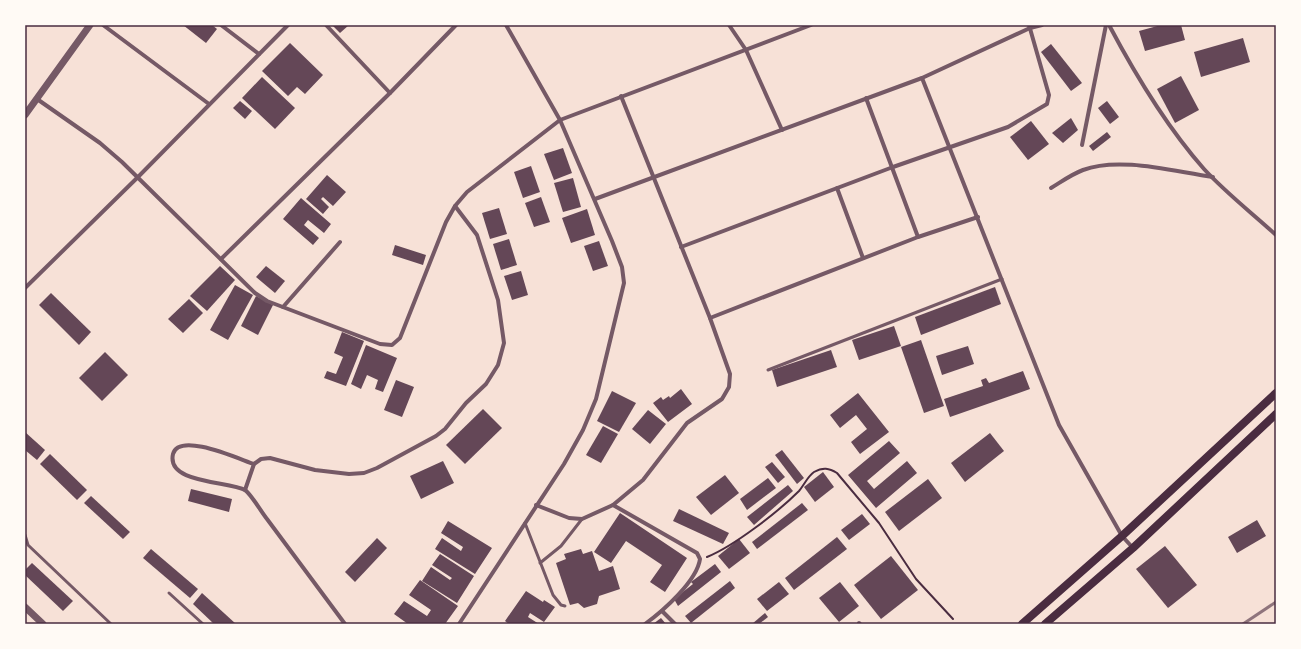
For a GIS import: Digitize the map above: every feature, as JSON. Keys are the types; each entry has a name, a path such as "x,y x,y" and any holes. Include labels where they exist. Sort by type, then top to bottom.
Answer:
{"main road":[{"path":"1022,624 1122,536 1276,393"},
{"path":"1045,624 1133,548 1276,414"}],"street":[{"path":"25,115 90,25"},
{"path":"103,25 209,104"},
{"path":"221,25 259,54"},
{"path":"25,288 138,177 288,25"},
{"path":"326,25 390,93"},
{"path":"221,259 390,93 456,25"},
{"path":"458,624 564,464 583,430 596,399 624,283 622,268 595,199 560,120 506,25"},
{"path":"730,25 746,50 782,130"},
{"path":"37,99 100,143 138,177 254,293 267,301 380,344 392,346 400,338 446,222 455,206 467,192 560,120 811,25"},
{"path":"595,199 922,78 1029,27 1042,25"},
{"path":"1082,144 1108,25"},
{"path":"1108,25 1154,102 1184,145 1214,177 1276,235"},
{"path":"681,246 893,167 949,147 975,140 1008,127 1047,104 1049,96 1048,87 1029,27"},
{"path":"922,78 1059,425 1122,536 1133,548"},
{"path":"536,505 569,518 582,519 613,505 643,480 687,423 722,398 729,387 730,374 710,318 621,96"},
{"path":"866,98 918,237"},
{"path":"1051,188 1082,170 1108,165 1134,165 1214,177"},
{"path":"836,188 863,258"},
{"path":"245,490 254,464 261,459 270,458 315,470 349,474 364,473 436,436 445,429 466,402 486,384 498,365 504,343 498,300 477,235 455,206"},
{"path":"710,318 918,237 978,217"},
{"path":"283,307 340,242"},
{"path":"254,464 204,446 182,446 175,450 173,454 173,462 183,474 245,490 345,624"},
{"path":"613,505 697,553 700,559 695,574 662,611 645,624"},
{"path":"25,607 42,624"},
{"path":"662,611 675,624"}],"lane":[{"path":"768,370 1002,279"},
{"path":"540,563 561,546 582,519"},
{"path":"524,523 553,595 561,605 565,606"},
{"path":"25,535 28,545 111,624"},
{"path":"169,593 203,624"}],"path":[{"path":"700,559 709,557 760,525 799,491 813,473 822,469 830,469 837,473 879,523 916,579 952,619"}],"building":[{"path":"183,25 212,25 217,29 206,43"},
{"path":"332,25 349,25 340,33"},
{"path":"1161,25 1181,25 1185,40 1145,51 1139,31"},
{"path":"1243,38 1250,62 1201,77 1194,52"},
{"path":"290,43 323,75 305,94 297,87 288,96 262,71"},
{"path":"1051,44 1082,83 1071,91 1041,52"},
{"path":"1181,76 1199,110 1175,123 1157,89"},
{"path":"262,77 295,108 275,129 242,98"},
{"path":"240,101 252,111 245,119 233,108"},
{"path":"1107,101 1119,117 1110,124 1098,108"},
{"path":"1071,118 1078,130 1063,143 1052,133"},
{"path":"1031,121 1049,144 1028,160 1010,137"},
{"path":"1107,132 1111,137 1093,151 1089,146"},
{"path":"563,148 572,173 554,180 544,154"},
{"path":"531,166 540,192 523,198 514,172"},
{"path":"327,175 346,192 333,206 323,197 321,199 329,207 323,214 306,199"},
{"path":"573,178 581,207 563,212 554,183"},
{"path":"541,197 550,222 534,227 525,203"},
{"path":"301,198 331,224 324,233 308,220 304,225 319,238 313,245 283,219"},
{"path":"499,208 507,234 490,239 482,213"},
{"path":"587,209 595,235 571,243 562,218"},
{"path":"509,239 517,265 501,270 493,244"},
{"path":"599,241 608,266 593,271 584,246"},
{"path":"395,245 426,255 423,265 392,255"},
{"path":"220,266 235,280 207,311 190,296"},
{"path":"266,266 285,281 275,293 256,277"},
{"path":"521,271 528,295 512,300 504,276"},
{"path":"235,285 253,295 228,340 210,330"},
{"path":"995,287 1001,304 921,335 915,317"},
{"path":"51,293 91,332 79,345 39,305"},
{"path":"256,296 273,305 258,335 241,326"},
{"path":"189,299 203,313 183,333 168,319"},
{"path":"894,326 901,346 859,360 852,340"},
{"path":"342,332 364,341 346,386 324,378 327,371 336,374 343,357 334,353"},
{"path":"921,340 944,406 924,413 901,347"},
{"path":"366,345 397,358 383,392 375,389 378,380 367,375 361,389 351,384"},
{"path":"968,346 974,364 942,375 936,356"},
{"path":"831,350 837,367 777,387 772,370"},
{"path":"105,352 128,375 102,401 79,378"},
{"path":"1023,371 1030,389 950,417 944,399 983,386 981,380 986,378 989,383"},
{"path":"396,380 414,387 402,417 384,410"},
{"path":"681,389 692,404 668,422 653,403 661,397 663,400 669,396 670,398"},
{"path":"612,391 636,403 619,432 597,421"},
{"path":"858,393 889,432 860,454 851,442 867,429 856,415 840,428 830,415"},
{"path":"483,409 502,428 465,464 446,445"},
{"path":"648,410 666,424 650,444 632,429"},
{"path":"603,426 618,434 601,463 586,455"},
{"path":"25,432 45,450 37,460 25,450"},
{"path":"990,433 1004,451 965,482 951,463"},
{"path":"889,441 900,453 867,481 874,489 907,461 917,473 876,508 848,475"},
{"path":"782,450 804,478 797,484 775,455"},
{"path":"50,454 87,490 77,500 40,464"},
{"path":"443,461 454,483 421,499 410,476"},
{"path":"772,462 785,477 778,483 765,467"},
{"path":"823,472 834,487 815,502 804,487"},
{"path":"725,475 739,493 711,515 696,497"},
{"path":"768,478 776,488 747,510 740,499"},
{"path":"928,479 942,498 899,531 885,512"},
{"path":"788,485 793,491 754,525 747,517"},
{"path":"191,489 232,499 229,512 188,501"},
{"path":"91,496 130,532 123,539 84,503"},
{"path":"802,503 808,510 757,549 752,542"},
{"path":"679,509 729,533 723,544 673,521"},
{"path":"620,513 687,558 665,592 650,582 662,565 626,541 611,563 594,552"},
{"path":"862,514 870,524 849,540 841,530"},
{"path":"1257,520 1266,536 1237,553 1228,537"},
{"path":"448,521 492,548 475,574 435,549 442,538 461,551 463,547 441,533"},
{"path":"837,537 847,549 794,590 785,578"},
{"path":"377,538 387,548 355,582 345,572"},
{"path":"739,539 750,553 729,569 718,556"},
{"path":"1165,546 1197,585 1168,608 1136,569"},
{"path":"151,549 198,589 190,598 143,558"},
{"path":"581,549 583,554 592,551 599,571 613,566 620,589 599,596 597,604 584,608 578,603 570,605 556,563 566,559 564,554"},
{"path":"440,554 474,576 457,603 422,581 431,567 450,580 452,578 432,565"},
{"path":"891,556 918,590 881,619 854,585"},
{"path":"32,563 73,601 63,611 25,575 25,570"},
{"path":"715,564 721,572 678,606 674,599 693,584 691,582"},
{"path":"420,580 458,606 445,624 408,624 394,614 404,601 427,616 431,610 409,595"},
{"path":"730,581 735,588 691,623 685,616"},
{"path":"779,582 789,594 767,611 757,599"},
{"path":"840,582 859,606 839,622 819,598"},
{"path":"526,591 543,602 544,600 555,607 544,622 530,613 528,617 539,624 509,624 505,621"},
{"path":"202,593 236,624 214,624 193,604"},
{"path":"765,613 768,617 759,624 752,624"},
{"path":"661,618 666,624 653,624"}],"railway":[{"path":"1243,624 1276,602"}]}
